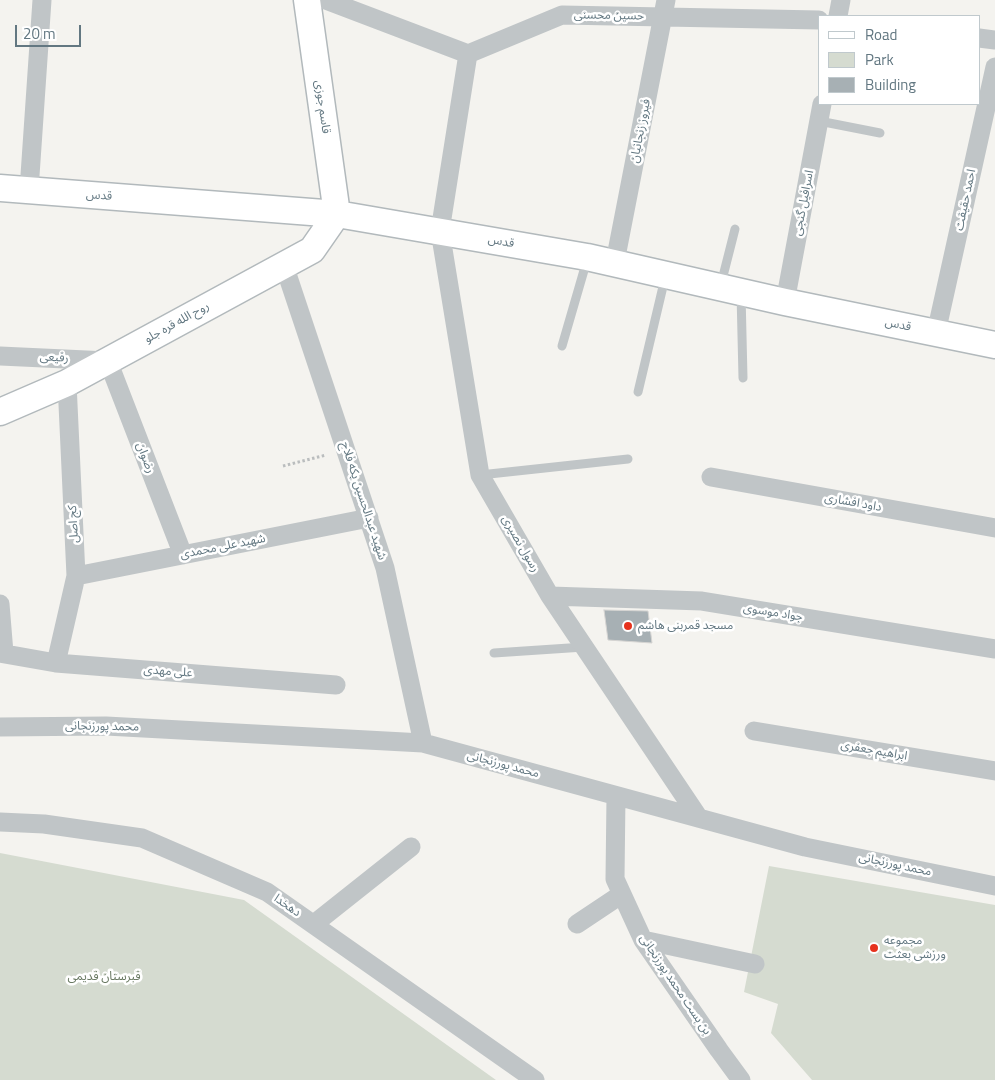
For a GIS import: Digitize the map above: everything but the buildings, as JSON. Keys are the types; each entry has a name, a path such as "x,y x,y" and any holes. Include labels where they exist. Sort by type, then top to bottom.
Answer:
{"street":[{"path":"29,190 42,0"},
{"name":"قاسم جوزی","path":"307,0 337,214"},
{"path":"326,0 468,54"},
{"path":"838,15 841,0"},
{"name":"حسین محسنی","path":"468,54 562,16 665,9 818,20"},
{"name":"فیروز زنجانیان","path":"615,262 665,9"},
{"path":"980,38 995,40"},
{"name":"رسول نصیری","path":"468,54 440,231 480,475 550,596 699,818"},
{"name":"احمد حقیقت","path":"936,333 995,67"},
{"name":"اسرافیل گنجی","path":"785,302 820,113"},
{"name":"قدس","path":"0,188 337,214 587,256 785,302 995,344"},
{"name":"روح الله قره جلو","path":"0,412 67,383 312,250 337,214"},
{"name":"شهید عبدالحسین یکه فلاح","path":"284,265 385,568 423,744"},
{"name":"رفیعی","path":"0,356 108,361"},
{"name":"رضوان","path":"108,361 183,555"},
{"name":"کج اصل","path":"56,663 76,576 67,383"},
{"name":"داود افشاری","path":"711,477 995,528"},
{"name":"شهید علی محمدی","path":"76,576 369,518"},
{"name":"جواد موسوی","path":"550,596 702,601 995,649"},
{"path":"0,604 2,653"},
{"name":"علی مهدی","path":"2,653 56,663 336,685"},
{"name":"محمد پورزنجانی","path":"0,727 106,726 423,744 805,847 995,886"},
{"name":"ابراهیم جعفری","path":"754,731 995,771"},
{"name":"بن بست محمد پورزنجانی","path":"616,796 615,879 644,940 741,1080"},
{"name":"دهخدا","path":"0,822 44,824 142,838 267,892 535,1080"},
{"path":"314,924 411,847"},
{"path":"578,924 622,894"},
{"path":"644,940 755,964"}],"lane":[{"path":"820,113 880,133"},
{"path":"735,229 731,289 743,378"},
{"path":"562,346 587,256"},
{"path":"638,392 666,274"},
{"path":"480,475 628,459"},
{"path":"494,653 584,647"}],"path":[{"path":"283,466 346,450"}],"green space":[{"name":"قبرستان قدیمى","path":"0,853 244,900 496,1080 0,1080"},
{"name":"مجموعه ورزشی بعثت","path":"769,866 995,905 995,1080 812,1080 771,1033 778,1004 744,992"}],"place":[{"name":"مسجد قمربنی هاشم","path":"628,626"},
{"name":"مجموعه ورزشی بعثت","path":"874,948"}]}
